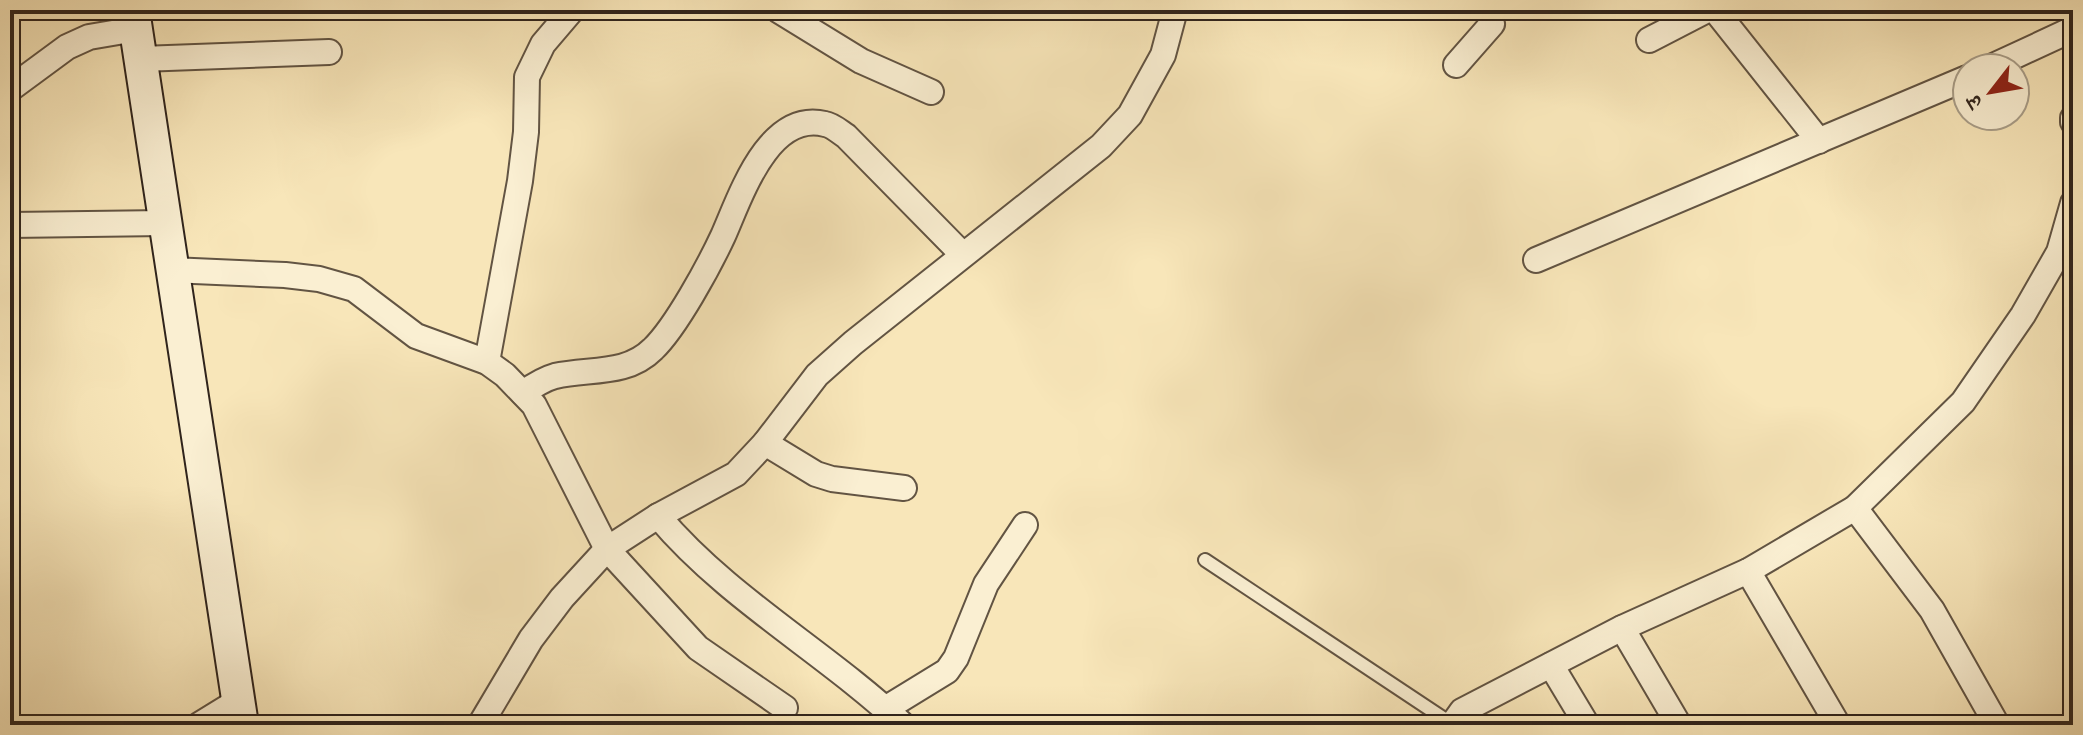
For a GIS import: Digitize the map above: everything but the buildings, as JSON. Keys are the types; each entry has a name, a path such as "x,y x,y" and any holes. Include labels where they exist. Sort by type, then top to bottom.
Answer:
{"main road":[{"path":"136,33 240,713"}],"street":[{"path":"487,362 520,181 526,132 527,77 543,44 572,10"},
{"path":"778,10 861,61 931,92"},
{"path":"480,725 531,639 562,598 607,549 658,516 736,474 765,443 817,375 962,254 1101,146 1130,115 1163,55 1175,10"},
{"path":"1456,65 1492,24 1487,10"},
{"path":"1649,40 1707,10"},
{"path":"1715,10 1819,141"},
{"path":"2023,52 2073,29"},
{"path":"10,89 67,47 89,37 136,33 329,52"},
{"path":"1536,260 1951,85"},
{"path":"523,393 556,376 625,367 651,351 672,327 722,238 745,181 771,146 790,129 807,124 826,124 846,136 962,254"},
{"path":"1452,724 1462,711 1622,628 1748,571 1855,508 1963,402 2023,315 2059,252 2073,203"},
{"path":"10,225 165,223"},
{"path":"171,270 285,275 319,279 354,289 416,336 487,362 534,405 607,549 698,648 785,708"},
{"path":"765,443 824,477 904,488"},
{"path":"1855,508 1932,610 1997,725"},
{"path":"658,516 710,571 827,660 894,717 947,671 956,658 986,584 1025,525"},
{"path":"1748,571 1838,725"},
{"path":"1622,628 1679,725"},
{"path":"1551,665 1587,725"},
{"path":"199,725 240,713"}],"lane":[{"path":"1205,560 1452,724"}]}
